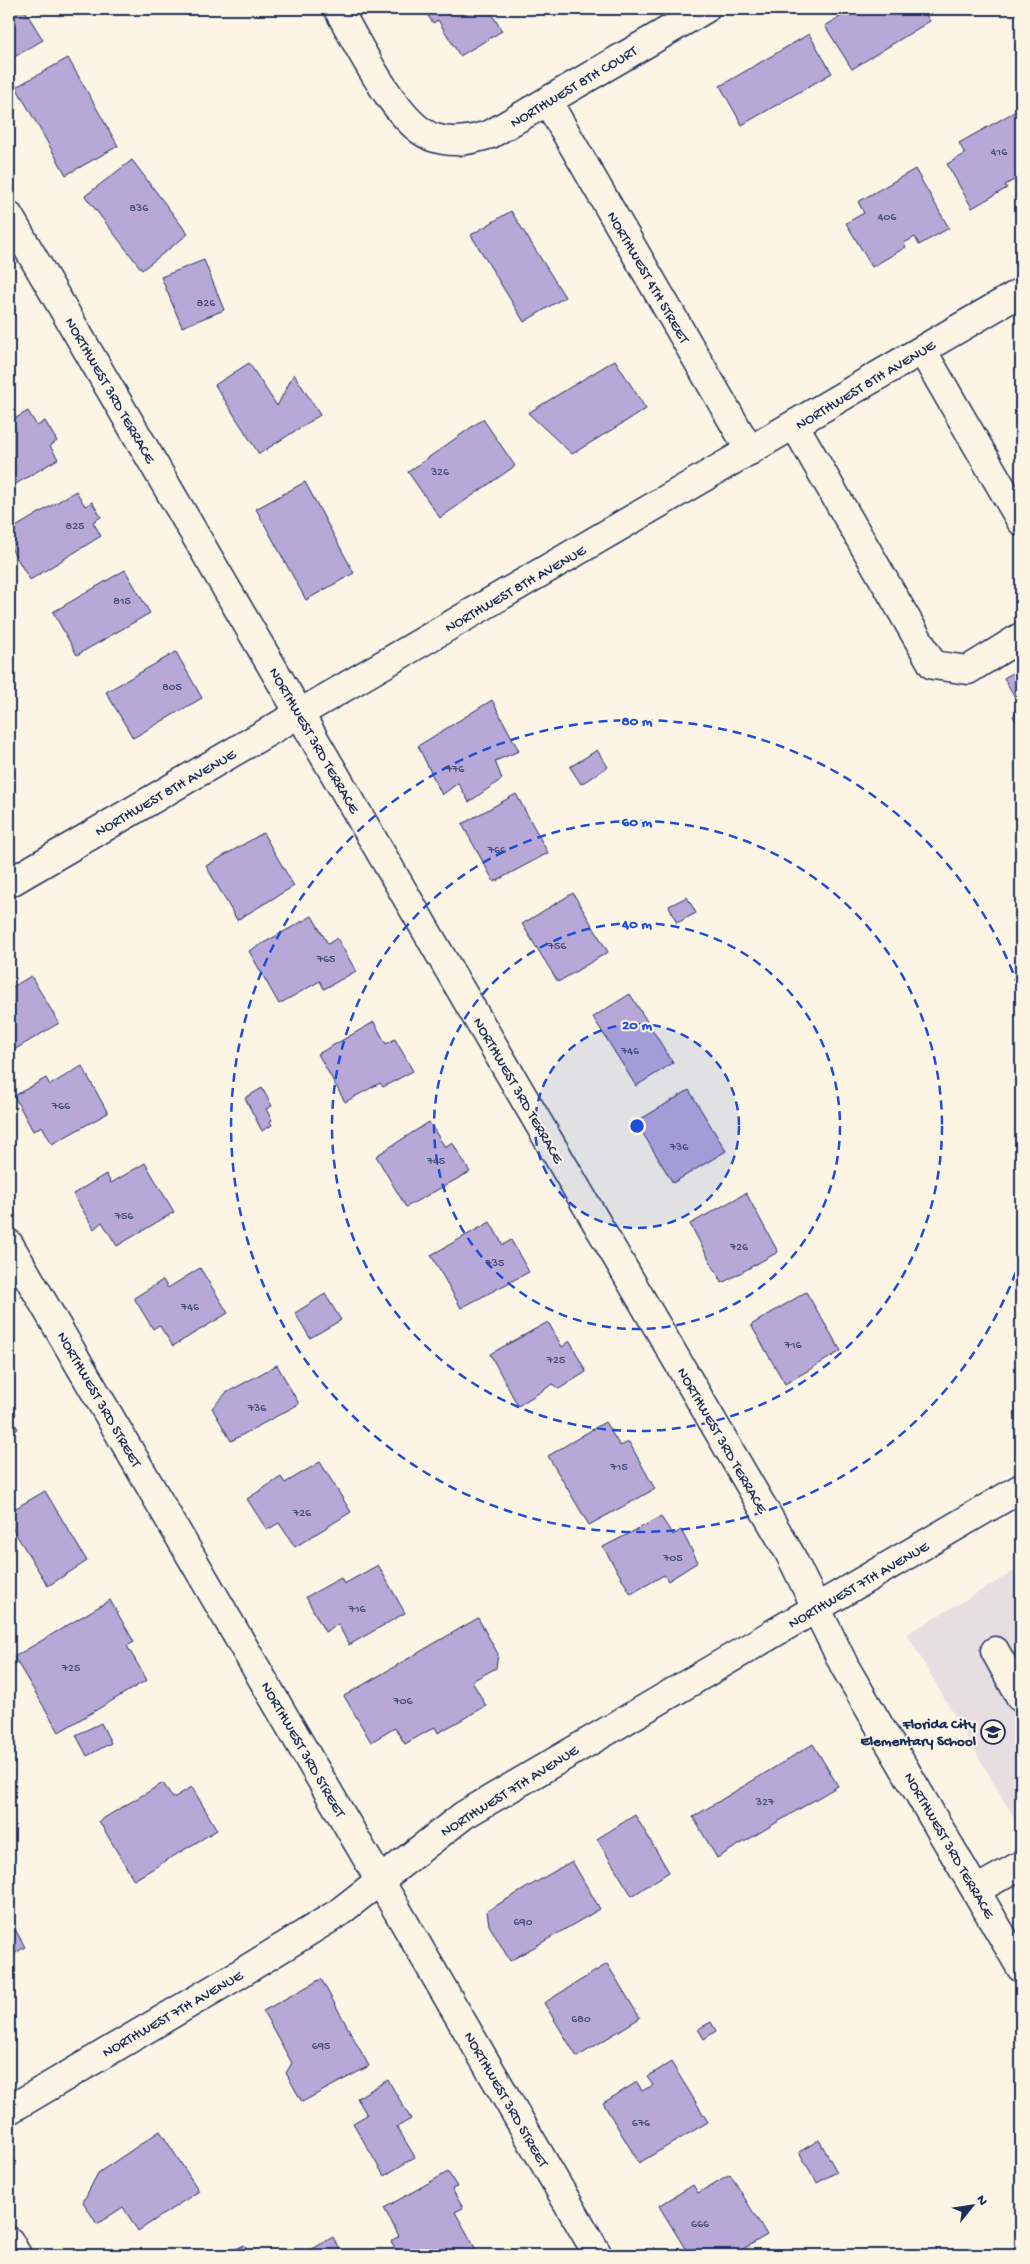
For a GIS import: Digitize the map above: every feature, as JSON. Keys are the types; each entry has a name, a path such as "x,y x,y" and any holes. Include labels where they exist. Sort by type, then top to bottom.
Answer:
{"street":[{"name":"NORTHWEST 8TH COURT","path":"338,9 401,114 416,128 434,138 461,141 484,136 548,102 705,9"},
{"name":"NORTHWEST 4TH STREET","path":"548,102 750,451"},
{"name":"NORTHWEST 3RD TERRACE","path":"9,216 790,1554 815,1609 845,1667 1021,1968"},
{"name":"NORTHWEST 8TH AVENUE","path":"9,883 795,426 1021,292"},
{"path":"922,350 1021,521"},
{"path":"795,426 933,665 968,670 1021,637"},
{"name":"NORTHWEST 3RD STREET","path":"9,1244 598,2255"},
{"name":"NORTHWEST 7TH AVENUE","path":"9,2110 284,1948 337,1914 464,1815 1021,1488"},
{"path":"994,1652 1021,1698"},
{"path":"976,1890 1021,1865"},
{"path":"9,2241 17,2255"}],"shaded area":[{"name":"Florida City Elementary School","path":"1021,1567 1021,1830 907,1634"}],"building":[{"path":"9,9 24,9 43,40 9,60"},
{"path":"423,9 489,9 502,31 460,56 438,20 433,23"},
{"path":"853,9 922,9 930,21 852,69 825,26"},
{"path":"809,34 832,73 742,125 720,86"},
{"path":"68,58 118,146 66,175 16,87"},
{"path":"1016,111 1021,120 1021,185 1016,179 1005,185 1007,188 972,208 947,164 965,154 959,143"},
{"path":"132,160 188,234 142,270 85,196"},
{"path":"915,169 949,228 919,245 915,237 904,243 906,247 872,267 846,223 864,213 858,202"},
{"path":"511,211 565,297 524,322 471,235"},
{"path":"204,260 224,310 182,327 161,277"},
{"path":"615,360 646,409 572,454 528,413"},
{"path":"249,363 277,406 294,374 320,415 259,454 215,385"},
{"path":"28,411 37,426 45,421 57,441 50,446 58,459 9,488 9,422"},
{"path":"483,419 515,466 440,518 408,472"},
{"path":"305,482 354,573 306,600 256,509"},
{"path":"76,491 85,506 92,502 101,517 93,522 101,536 30,580 9,545 9,531"},
{"path":"125,570 150,613 77,655 53,612"},
{"path":"176,652 202,698 133,738 106,692"},
{"path":"1021,668 1021,708 1004,678"},
{"path":"492,700 519,751 495,761 502,779 469,802 458,783 442,795 418,746"},
{"path":"1021,711 1021,730 1013,716"},
{"path":"597,750 608,767 581,784 570,767"},
{"path":"516,794 548,853 494,882 462,824"},
{"path":"263,833 294,886 237,920 206,866"},
{"path":"573,893 608,952 558,982 522,924"},
{"path":"687,897 696,913 677,923 669,906"},
{"path":"312,916 328,944 337,938 356,971 324,989 320,981 279,1004 249,951"},
{"path":"31,976 59,1023 9,1053 9,989"},
{"path":"630,994 673,1063 636,1086 593,1017"},
{"path":"374,1022 386,1044 395,1039 413,1071 383,1087 380,1083 345,1102 318,1054"},
{"path":"82,1066 108,1113 52,1144 42,1126 33,1131 14,1096 46,1078 50,1085"},
{"path":"262,1088 272,1106 266,1109 272,1120 270,1122 272,1125 262,1131 245,1098"},
{"path":"689,1090 726,1151 673,1183 636,1122"},
{"path":"429,1122 445,1147 452,1142 470,1172 406,1207 376,1156"},
{"path":"145,1163 174,1212 117,1246 102,1222 94,1229 73,1194 106,1174 111,1183"},
{"path":"746,1193 778,1252 722,1283 690,1224"},
{"path":"490,1222 503,1245 511,1240 529,1272 461,1308 431,1255"},
{"path":"200,1268 228,1313 173,1346 159,1325 153,1329 134,1298 163,1280 168,1288"},
{"path":"806,1292 841,1351 785,1384 751,1325"},
{"path":"325,1294 341,1320 310,1338 295,1313"},
{"path":"548,1322 562,1347 570,1341 586,1372 559,1389 553,1384 518,1406 490,1354"},
{"path":"277,1365 299,1404 231,1441 212,1408 226,1393"},
{"path":"9,1413 18,1429 9,1434"},
{"path":"605,1422 620,1446 629,1442 655,1489 589,1525 548,1456"},
{"path":"320,1462 351,1512 295,1547 279,1523 267,1530 247,1499 281,1477 285,1483"},
{"path":"45,1491 87,1561 48,1586 9,1523 9,1512"},
{"path":"661,1517 673,1535 681,1530 698,1562 668,1581 664,1575 631,1594 603,1547"},
{"path":"378,1565 405,1613 349,1645 338,1624 325,1632 306,1597 341,1578 344,1584"},
{"path":"110,1600 134,1642 127,1646 147,1680 59,1732 14,1657"},
{"path":"478,1618 498,1654 496,1668 472,1681 486,1706 438,1733 435,1727 405,1744 395,1728 371,1742 344,1696"},
{"path":"101,1723 111,1743 87,1756 76,1735"},
{"path":"813,1744 838,1786 717,1858 693,1817"},
{"path":"163,1783 173,1798 192,1787 217,1830 134,1880 99,1821"},
{"path":"635,1815 669,1872 632,1896 597,1839"},
{"path":"572,1861 600,1909 510,1961 489,1925 487,1911"},
{"path":"9,1918 25,1947 9,1957"},
{"path":"607,1964 640,2018 577,2057 544,2003"},
{"path":"321,1979 369,2066 302,2102 286,2073 292,2063 263,2011"},
{"path":"711,2022 716,2031 704,2039 698,2029"},
{"path":"671,2062 708,2122 639,2163 603,2103 637,2082 642,2091 653,2085 647,2077"},
{"path":"388,2080 411,2119 397,2127 415,2157 384,2176 353,2123 367,2115 357,2098"},
{"path":"160,2131 199,2191 138,2231 123,2207 97,2224 83,2202 98,2173"},
{"path":"819,2140 837,2172 817,2183 799,2152"},
{"path":"448,2172 457,2187 452,2189 463,2208 455,2212 479,2255 411,2255 407,2249 398,2254 391,2241 399,2236 384,2208"},
{"path":"730,2174 767,2235 733,2255 689,2255 659,2206 693,2185 698,2193"},
{"path":"333,2237 343,2255 302,2255"},
{"path":"244,2245 250,2255 224,2255"}],"place":[{"name":"Florida City Elementary School","path":"993,1732"}]}
